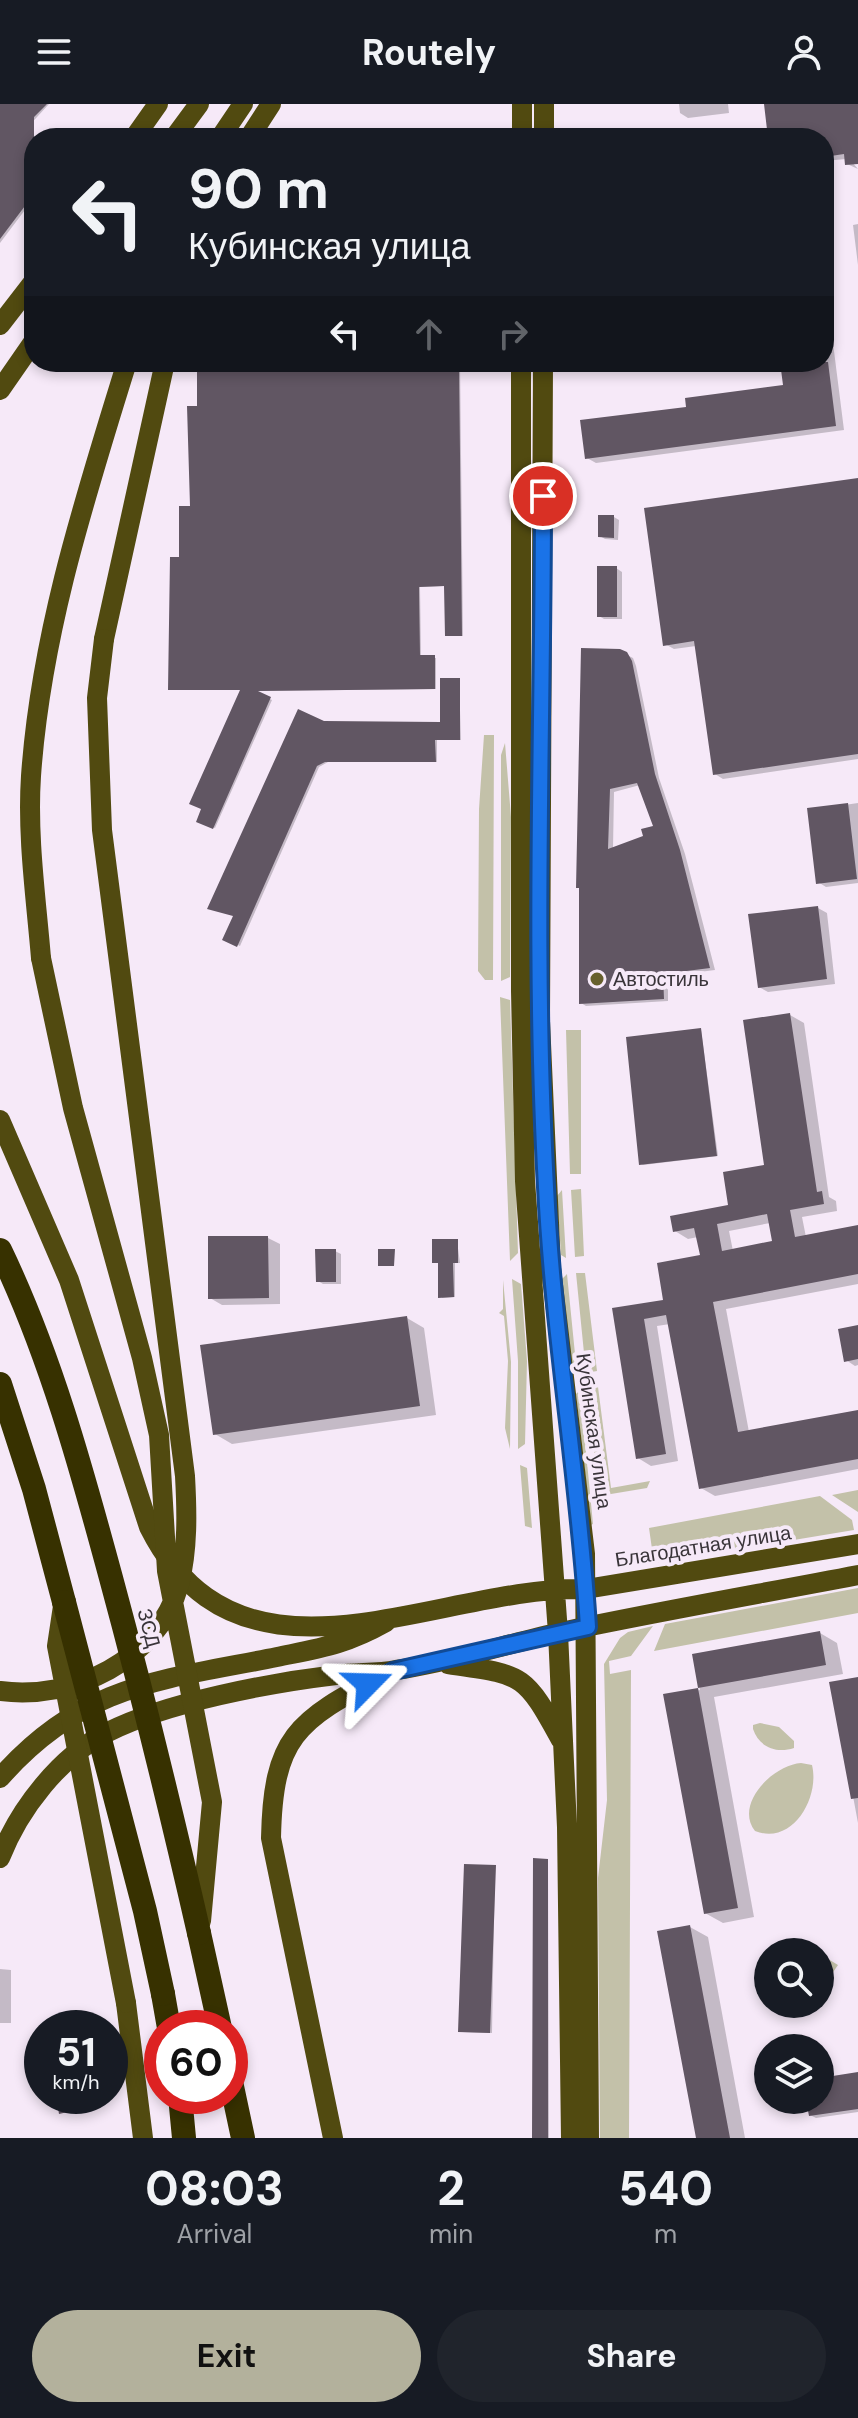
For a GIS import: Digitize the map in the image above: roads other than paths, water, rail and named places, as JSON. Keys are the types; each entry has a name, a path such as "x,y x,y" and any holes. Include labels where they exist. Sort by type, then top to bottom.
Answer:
{"highway":[{"name":"ЗСД","path":"0,1250 18,1288 63,1411 98,1530 156,1747 216,2010"},
{"path":"0,1384 30,1476 64,1602 145,1911 166,2010"},
{"path":"182,2114 184,2138"},
{"path":"238,2114 243,2138"}],"main road":[{"path":"141,128 158,104"},
{"path":"181,128 199,104"},
{"path":"227,128 243,104"},
{"path":"255,128 271,104"},
{"path":"522,104 522,128"},
{"path":"544,104 544,128"},
{"path":"0,325 24,294"},
{"path":"0,390 24,355"},
{"path":"124,372 64,571 42,678 31,778 41,958 73,1108 142,1358 159,1435 167,1571 212,1802 199,1933"},
{"path":"0,1691 23,1694 75,1686 113,1669 145,1643 167,1615 184,1561 185,1476 102,830 97,698 104,639 163,372"},
{"path":"521,372 525,1181 558,1633 571,2138"},
{"name":"Кубинская улица","path":"543,372 540,1021 545,1184 557,1341 576,1478 588,1627 589,2138"},
{"path":"0,1120 69,1280 124,1459 149,1527 164,1556 186,1583 209,1602 239,1616 274,1624 389,1620"},
{"name":"Благодатная улица","path":"389,1620 555,1588 586,1589 858,1544"},
{"path":"0,1858 13,1829 52,1778 79,1751 107,1733 142,1718 220,1697 335,1675 393,1671 436,1663 558,1633 858,1575"},
{"path":"64,1602 57,1646 126,2003 143,2138"},
{"path":"0,1778 49,1729 101,1699 160,1680 350,1642 389,1620"},
{"path":"436,1663 496,1671 527,1684 563,1744"},
{"path":"333,2138 271,1838 272,1793 282,1753 295,1734 343,1696 393,1671"}],"place":[{"name":"Автостиль","path":"597,979"}]}
